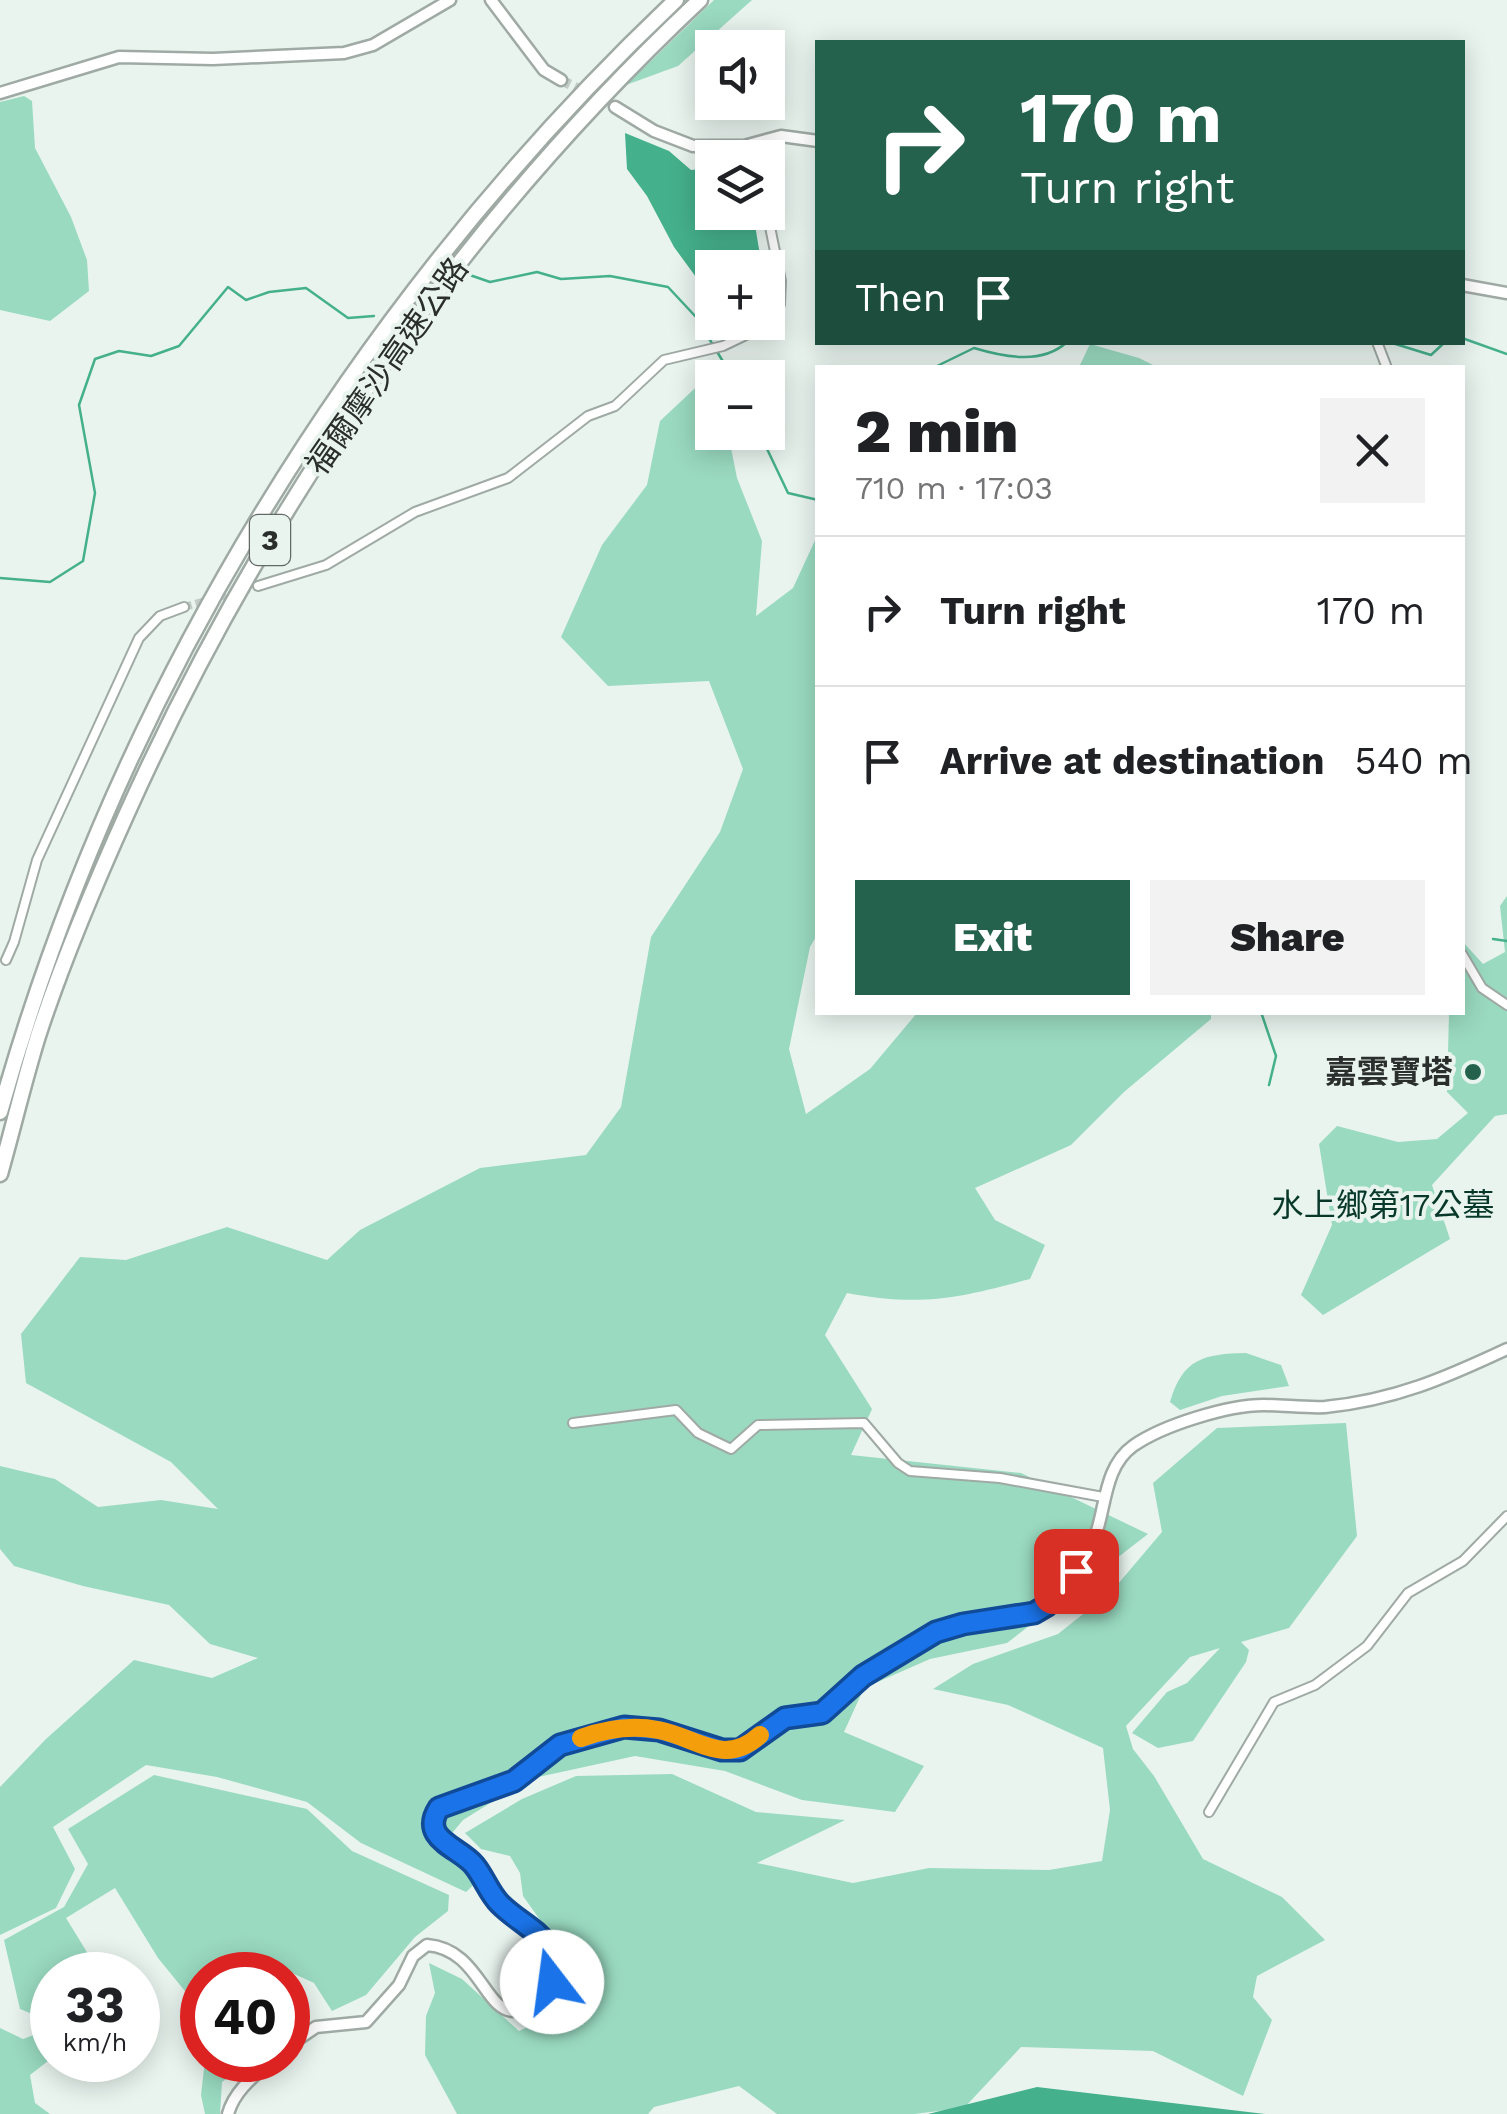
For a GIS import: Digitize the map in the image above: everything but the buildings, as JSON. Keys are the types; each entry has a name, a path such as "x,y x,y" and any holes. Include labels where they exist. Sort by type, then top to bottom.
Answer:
{"highway":[{"name":"福爾摩沙高速公路","path":"0,1112 25,1024 82,872 156,708 224,578 396,314 568,108 676,0"},
{"name":"福爾摩沙高速公路","path":"0,1174 39,1034 98,878 171,715 241,587 309,474 412,325 464,258 564,138 650,46 700,0"}],"street":[{"path":"0,94 119,57 213,59 344,53 373,45 450,0"},
{"path":"491,0 544,70 562,80"},
{"path":"615,108 654,131 695,146"},
{"path":"772,140 781,136 815,141"},
{"path":"258,586 326,566 415,512 508,478 588,416 615,406 664,360 723,346 766,325 775,318 780,304 781,281 771,230"},
{"path":"1465,285 1507,293"},
{"path":"6,960 37,860 138,638 160,616 184,607"},
{"path":"1465,959 1482,988 1507,1005"},
{"path":"310,2031 316,2027 366,2022 398,1984 413,1956 427,1945 449,1949 468,1962 504,2010 528,2008 546,1992 555,1967 550,1950 534,1928 499,1903 473,1863 442,1842 434,1830 433,1817 439,1808 514,1781 560,1745 624,1727 659,1730 732,1751 748,1745 785,1718 822,1713 863,1676 936,1632 1034,1613 1046,1606 1064,1589 1096,1536 1103,1497 1119,1461 1131,1448 1184,1423 1246,1406 1324,1407 1405,1392 1444,1379 1507,1349"},
{"path":"573,1423 676,1410 698,1433 731,1449 758,1425 864,1424 910,1471 1000,1478 1103,1497"},
{"path":"1210,1812 1274,1702 1316,1685 1366,1646 1408,1593 1462,1562 1507,1516"},
{"path":"228,2114 247,2082"}],"green space":[{"path":"714,0 752,0 718,30 695,30 695,51 678,66 626,85"},
{"path":"24,96 32,101 35,148 71,217 87,260 89,291 50,321 0,310 0,102"},
{"path":"1090,345 1094,345 1153,365 1080,365"},
{"path":"695,388 695,450 731,450 737,478 762,541 756,616 793,588 815,540 815,938 789,1049 806,1114 870,1069 915,1015 1211,1015 1071,1145 975,1188 995,1220 1045,1245 1030,1279 919,1300 847,1293 825,1335 872,1409 851,1455 1021,1473 1148,1534 1007,1643 930,1659 864,1688 844,1732 924,1766 895,1812 802,1800 725,1771 635,1756 529,1779 463,1820 443,1844 491,1868 466,1892 361,1843 307,1802 217,1777 146,1765 53,1827 75,1869 56,1908 0,1935 0,1787 46,1739 134,1660 212,1678 258,1658 210,1644 169,1605 14,1566 0,1549 0,1466 55,1479 98,1507 161,1500 218,1509 171,1462 26,1383 21,1334 80,1257 126,1260 227,1227 327,1260 360,1230 480,1168 586,1155 621,1107 651,937 720,832 743,769 709,681 608,686 561,637 602,545 647,485 660,421"},
{"name":"水上鄉第17公墓","path":"1507,896 1507,1114 1495,1116 1432,1185 1450,1239 1323,1315 1301,1295 1332,1225 1319,1144 1337,1126 1398,1142 1437,1139 1468,1113 1447,1092 1449,1015 1465,1015 1465,944 1483,964 1505,952 1500,906"},
{"path":"1246,1353 1281,1365 1289,1386 1222,1396 1180,1410 1170,1402 1181,1376 1197,1361"},
{"path":"1346,1423 1357,1536 1289,1628 1241,1642 1249,1650 1246,1662 1193,1741 1158,1748 1132,1733 1167,1692 1187,1683 1220,1648 1190,1657 1126,1726 1133,1749 1154,1776 1203,1859 1282,1897 1325,1940 1257,1976 1253,1997 1272,2020 1243,2096 1153,2051 1021,2047 964,2108 914,2114 777,2114 739,2086 654,2107 648,2114 457,2114 425,2055 426,2016 435,1993 429,1963 462,1979 519,2031 538,2022 567,1975 555,1941 523,1896 520,1873 510,1856 481,1849 465,1833 522,1799 576,1776 672,1774 756,1812 845,1820 757,1863 853,1883 929,1868 1049,1870 1102,1861 1110,1810 1103,1748 1008,1705 933,1689 973,1664 1058,1634 1112,1591 1162,1532 1153,1483 1217,1428"},
{"path":"154,1775 307,1809 352,1851 449,1895 448,1911 415,1937 366,1995 332,2011 310,1981 310,1952 180,1952 180,1985 115,1888 66,1918 87,1952 30,1952 30,2013 20,2009 4,1940 64,1907 88,1864 68,1829"},
{"path":"0,2028 23,2039 30,2036 30,2082 35,2103 50,2114 0,2114"},
{"path":"202,2082 222,2082 220,2114 205,2114"}],"shaded area":[{"path":"625,133 669,151 695,170 695,230 756,230 759,250 695,250 695,276 627,169"},
{"path":"1037,2087 1265,2114 928,2114"}],"waterway":[{"path":"464,273 490,282 537,272 561,279 610,276 668,287 696,317 722,360"},
{"path":"0,578 50,582 83,561 95,493 79,405 95,359 119,351 151,356 179,346 228,287 246,300 269,292 306,288 348,318 374,316"},
{"path":"1465,339 1507,354"},
{"path":"939,365 974,348 1010,356 1034,356 1063,345"},
{"path":"1399,345 1431,355 1442,345"},
{"path":"768,450 788,493 815,499"},
{"path":"1493,939 1507,941"},
{"path":"1262,1015 1276,1056 1269,1085"}],"tunnel":[{"path":"561,80 605,102"},
{"path":"184,607 258,586"}],"slow traffic":[{"path":"581,1738 624,1727 659,1730 732,1751 740,1750 760,1735"}],"place":[{"name":"嘉雲寶塔","path":"1473,1072"}],"route":[{"path":"552,1982 553,1958 534,1928 499,1903 473,1863 442,1842 434,1830 433,1817 439,1808 514,1781 560,1745 624,1727 659,1730 722,1750 740,1750 785,1718 822,1713 863,1676 936,1632 1034,1613 1064,1589 1076,1571"}]}
